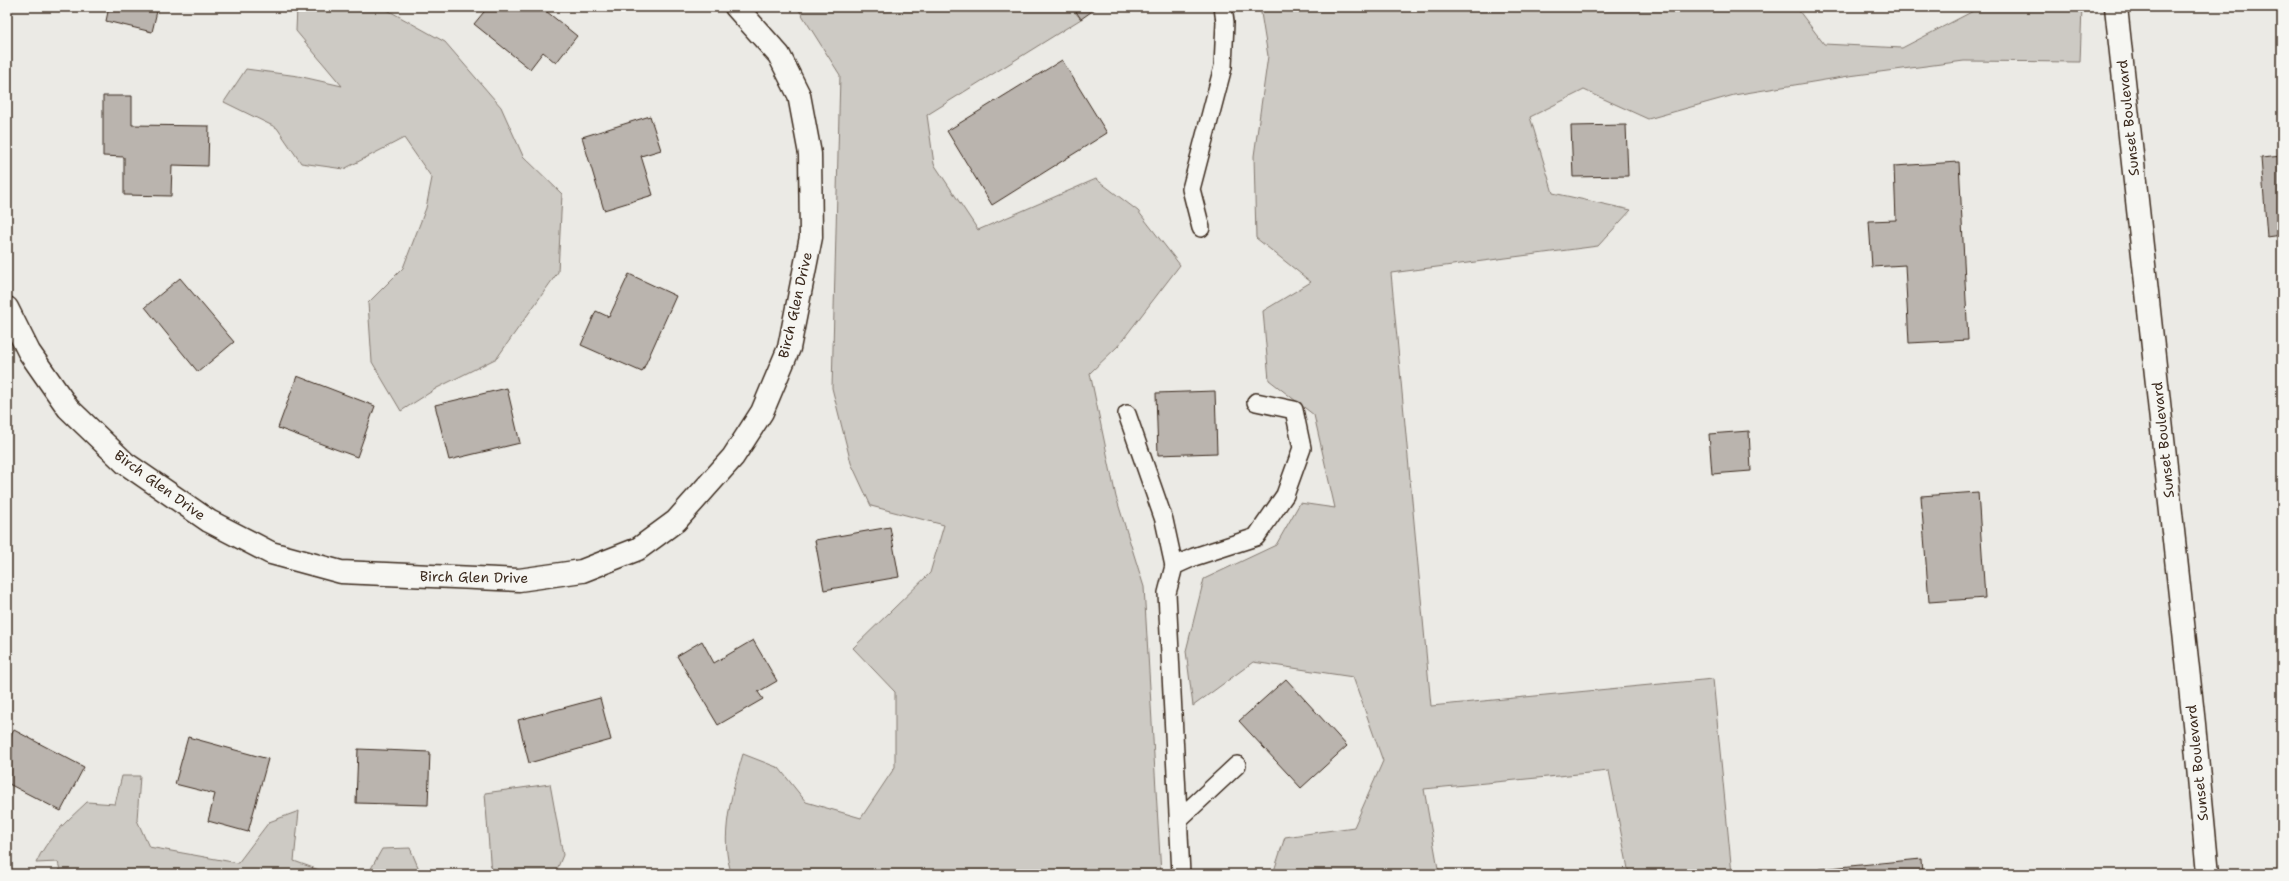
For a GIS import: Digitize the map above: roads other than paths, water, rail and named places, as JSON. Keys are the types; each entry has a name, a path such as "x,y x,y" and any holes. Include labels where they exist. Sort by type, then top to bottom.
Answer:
{"street":[{"name":"Birch Glen Drive","path":"7,308 29,352 68,408 125,464 209,521 271,553 341,572 520,580 582,571 638,549 676,521 733,457 762,412 789,348 811,237 810,154 799,95 779,55 736,7"},
{"name":"Sunset Boulevard","path":"2116,7 2193,716 2208,874"}],"lane":[{"path":"1201,228 1191,189 1223,67 1225,22 1223,7"},
{"path":"1174,566 1194,557 1256,537 1285,495 1302,448 1294,410 1256,402"},
{"path":"1127,414 1164,520 1174,566 1167,593 1181,874"},
{"path":"1178,820 1237,765"}]}
